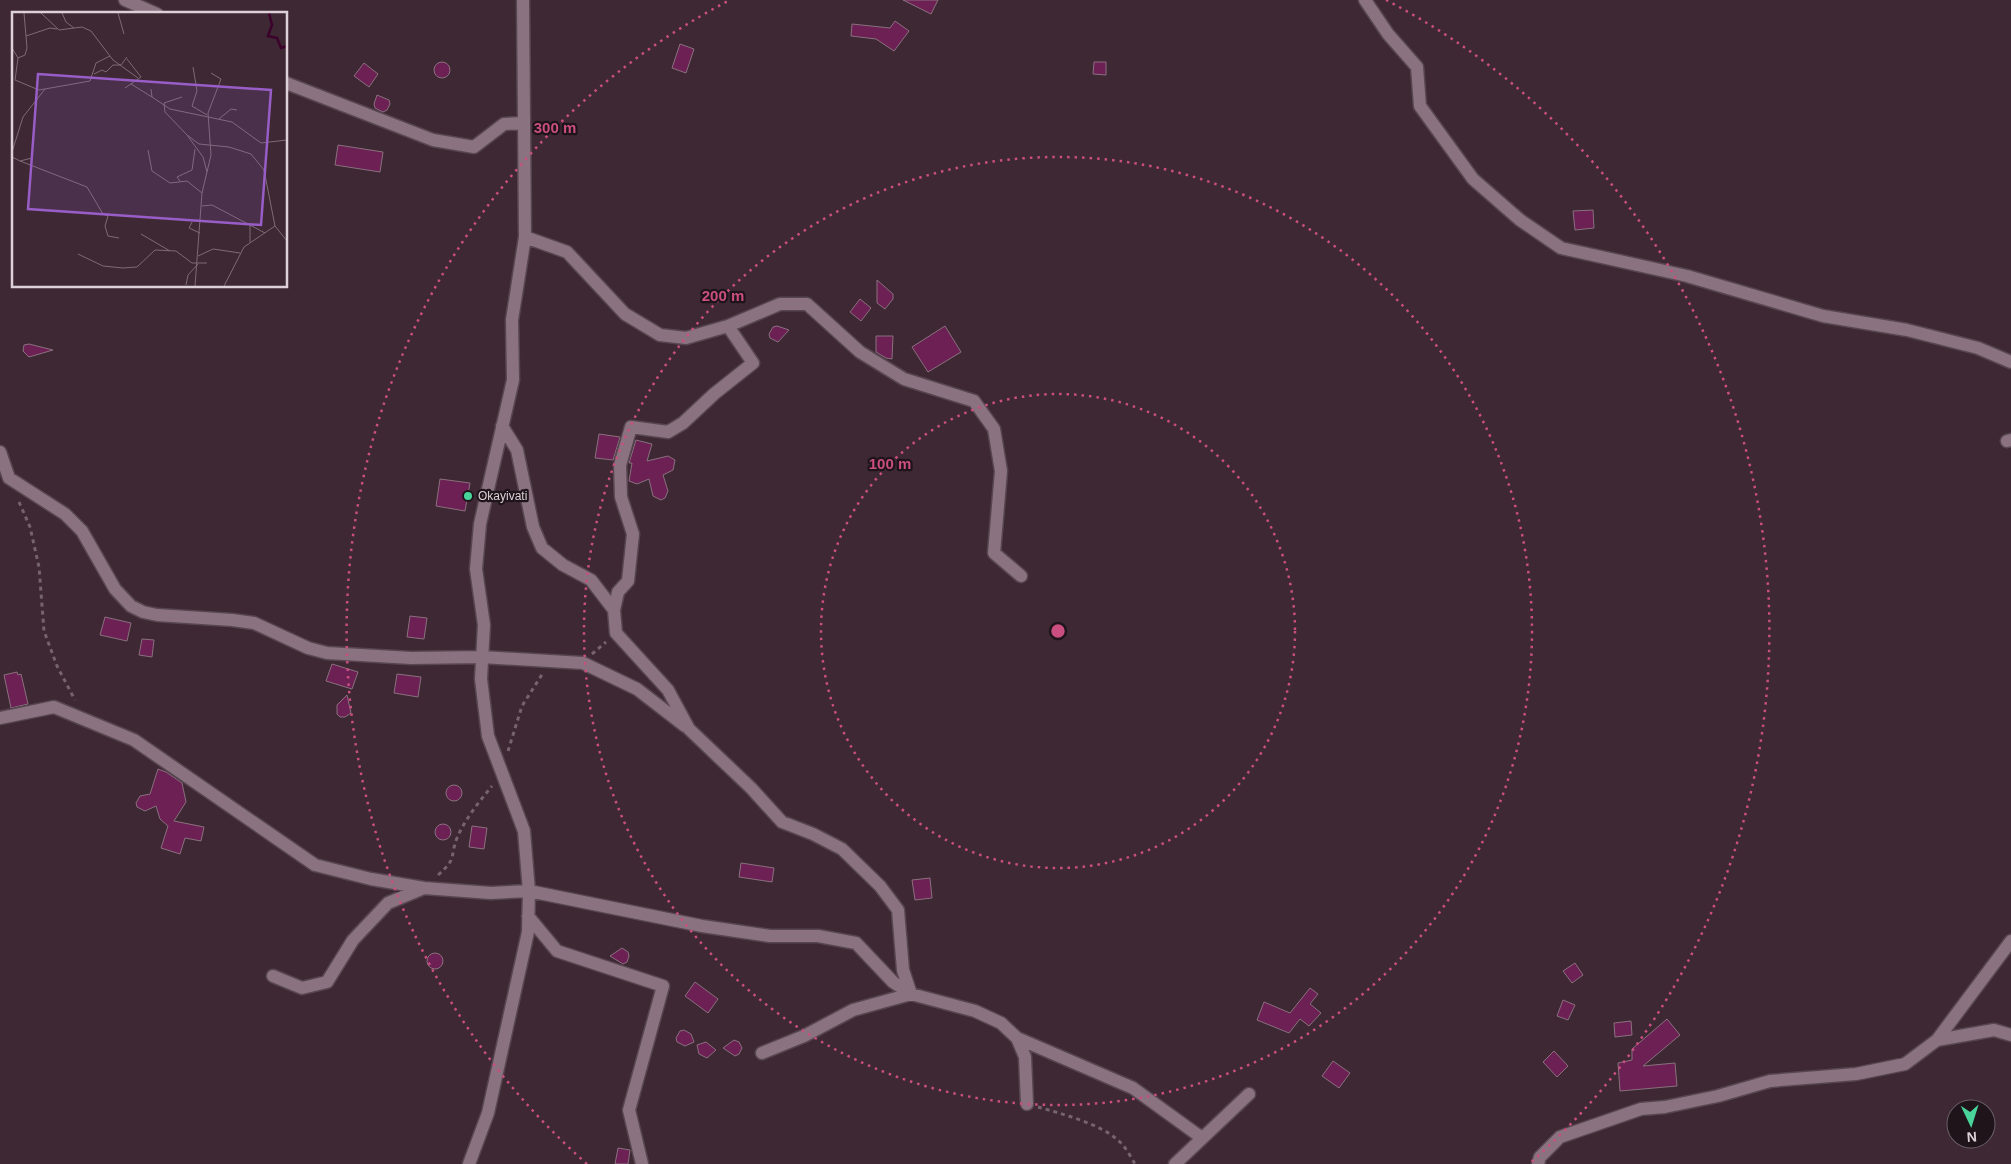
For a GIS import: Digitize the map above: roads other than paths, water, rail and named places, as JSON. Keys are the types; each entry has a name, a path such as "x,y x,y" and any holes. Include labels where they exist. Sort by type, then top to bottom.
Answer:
{"street":[{"path":"124,0 152,12"},
{"path":"469,1164 488,1113 528,932 528,891 524,831 488,736 481,679 484,626 476,569 480,524 513,380 512,320 525,237 523,0"},
{"path":"1365,0 1388,34 1417,67 1420,106 1473,179 1520,220 1561,248 1687,276 1823,316 1907,330 1978,348 2011,362"},
{"path":"288,84 433,140 474,147 504,124 523,123"},
{"path":"525,237 566,252 625,314 660,335 686,338 728,326 780,304 807,304 860,352 904,379 974,401 994,429 1001,471 994,553 1022,576"},
{"path":"689,729 668,690 616,633 614,610 618,592 628,581 633,534 621,497 620,465 631,428 668,432 683,422 753,363 728,326"},
{"path":"502,426 517,450 534,527 542,548 563,565 591,580 614,610"},
{"path":"0,452 4,483 65,514 76,525 95,552 115,589 131,606 143,612 157,616 254,623 308,648 328,653 411,658 482,657 583,663 637,689 689,729 751,788 782,822 842,849 880,886 898,910 903,970 911,994"},
{"path":"0,718 54,707 134,740 315,865 371,879 424,888 491,892 528,891 702,926 770,936 818,936 856,943 893,982 911,994 976,1011 1002,1024 1017,1038 1132,1088 1202,1138"},
{"path":"273,976 302,988 327,982 352,940 388,903 424,888"},
{"path":"528,916 557,951 663,986 630,1110 642,1164"},
{"path":"1538,1164 1540,1157 1560,1137 1641,1109 1665,1107 1718,1096 1770,1081 1856,1074 1905,1064 1937,1040 2011,941"},
{"path":"762,1053 804,1036 853,1010 911,994"},
{"path":"1937,1040 1994,1030 2011,1035"},
{"path":"1017,1038 1025,1057 1027,1104"},
{"path":"1175,1164 1249,1094"}],"place":[{"name":"Okayivati","path":"468,496"}]}
